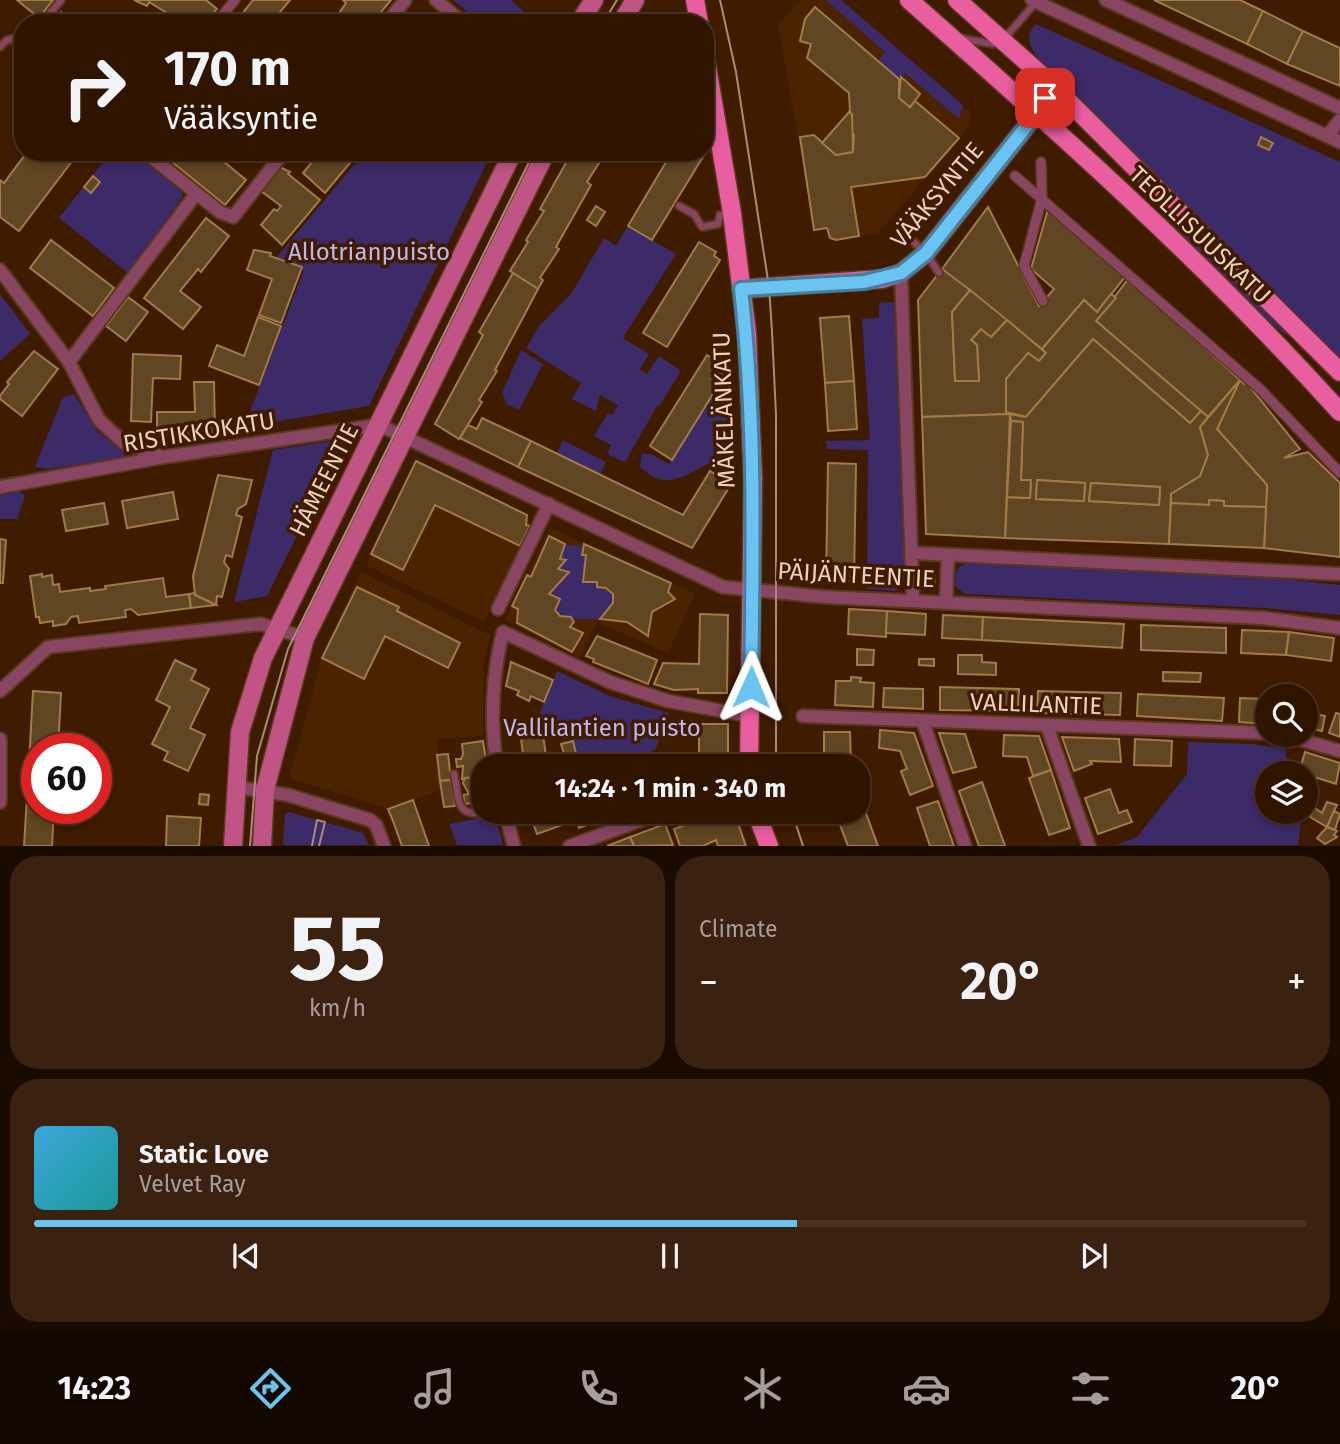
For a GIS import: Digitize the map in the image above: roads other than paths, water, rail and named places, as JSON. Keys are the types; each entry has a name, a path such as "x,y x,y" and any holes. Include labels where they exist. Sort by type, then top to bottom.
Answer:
{"main road":[{"name":"TEOLLISUUSKATU","path":"909,0 1021,98 1209,275 1278,344 1340,412"},
{"name":"TEOLLISUUSKATU","path":"957,0 1004,39 1048,81 1340,372"},
{"name":"VÄÄKSYNTIE","path":"741,289 864,282 901,273 926,253 1037,113 1048,81"},
{"name":"MÄKELÄNKATU","path":"714,108 732,213 747,333 753,457 749,754"},
{"name":"HÄMEENTIE","path":"233,845 240,732 246,705 263,658 509,161"},
{"name":"HÄMEENTIE","path":"262,845 265,790 305,638 541,161"},
{"path":"761,824 769,845"}],"street":[{"path":"223,14 235,0"},
{"path":"394,14 405,0"},
{"path":"436,0 452,14"},
{"path":"1106,0 1340,107"},
{"path":"1036,1 1340,142"},
{"path":"1327,136 1340,120"},
{"path":"156,161 197,194 233,217 277,161"},
{"path":"1041,162 1042,198 1024,266 1043,301"},
{"path":"1015,176 1261,390 1340,473"},
{"path":"69,362 197,194"},
{"path":"0,270 69,362 88,403 108,430 124,443 164,457"},
{"path":"901,273 914,553 913,600"},
{"name":"RISTIKKOKATU","path":"0,487 164,457 379,425 404,434"},
{"name":"PÄIJÄNTEENTIE","path":"404,434 723,587 825,597 1264,618 1340,628"},
{"path":"498,609 549,504"},
{"name":"PÄIJÄNTEENTIE","path":"914,553 1340,574"},
{"path":"946,601 948,555"},
{"path":"0,691 48,647 251,624 278,627 305,638"},
{"path":"496,754 494,715 496,667 503,632 610,682 667,701 750,716"},
{"name":"VALLILANTIE","path":"803,716 1255,733"},
{"path":"923,722 965,845"},
{"path":"1047,726 1089,845"},
{"path":"0,740 0,802"},
{"path":"1318,745 1340,751"},
{"path":"235,788 265,790 370,820 376,825 384,845"},
{"path":"508,824 514,845"},
{"path":"570,845 630,824"}],"lane":[{"path":"49,14 61,0"},
{"path":"950,36 985,44 1004,39 1036,1"},
{"path":"679,206 694,214 702,227 718,225 720,215 732,213"},
{"path":"908,237 926,253 939,273"},
{"path":"454,774 460,806 471,816"}],"tram line":[{"path":"608,14 617,0"},
{"path":"720,0 736,72 769,287 776,415 776,754"},
{"path":"250,846 257,756 288,649 530,161"},
{"path":"312,846 317,820 325,822 319,846"},
{"path":"796,824 803,846"}],"park label":[{"name":"Allotrianpuisto","path":"369,252"},
{"name":"Vallilantien puisto","path":"602,728"}]}
